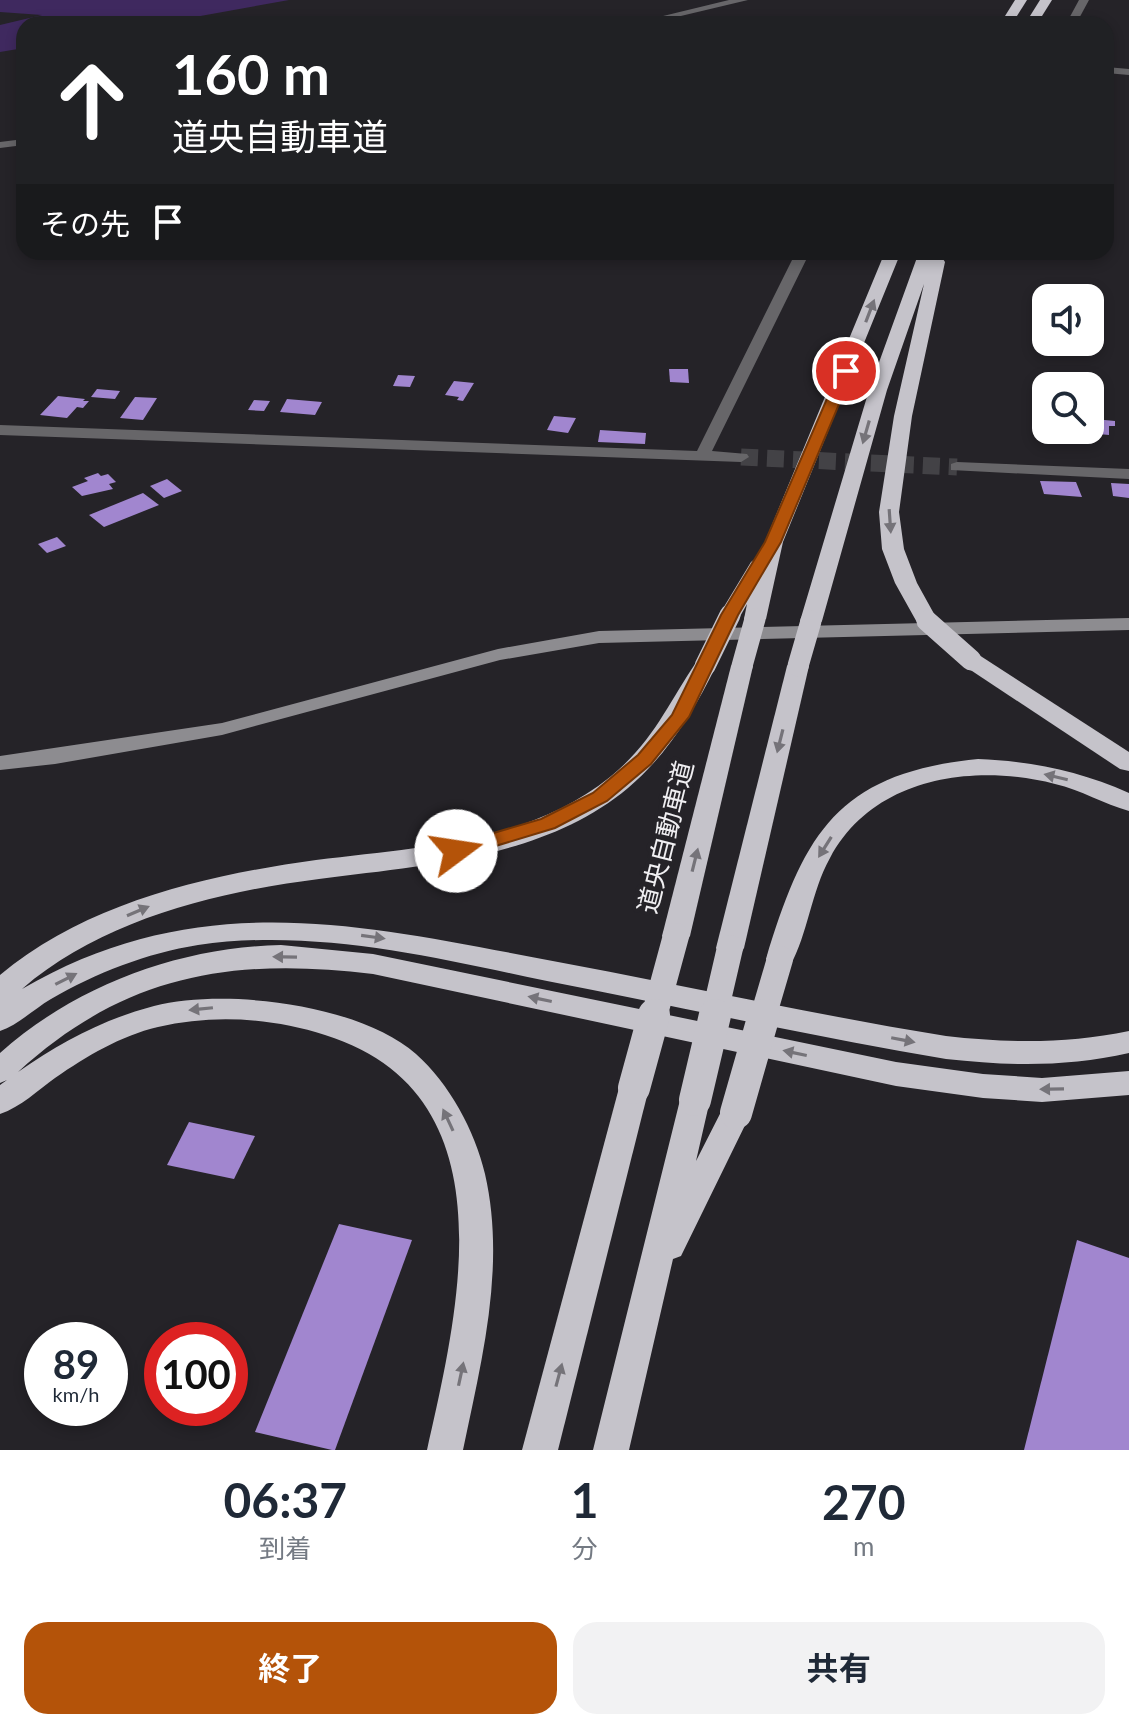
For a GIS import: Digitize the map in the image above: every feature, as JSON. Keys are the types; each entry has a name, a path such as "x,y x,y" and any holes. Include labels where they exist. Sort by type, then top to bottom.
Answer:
{"highway":[{"name":"道央自動車道","path":"540,1450 676,936 773,542 890,260"},
{"path":"611,1450 798,666 878,390 924,260"},
{"path":"937,260 903,416 889,512 893,549 906,583 927,621 971,660 1129,763"},
{"path":"0,993 11,981 63,948 156,903 210,888 275,876 456,851 548,824 600,797 645,759 680,717 730,615 773,542"},
{"path":"650,1284 736,1113 804,880 838,826 865,800 894,784 921,774 956,768 1018,770 1088,785 1129,803"},
{"path":"0,1020 16,1006 61,981 139,948 217,932 297,929 389,939 921,1044 1041,1055 1076,1053 1129,1042"},
{"path":"0,1071 50,1029 97,1000 150,979 208,963 254,957 315,957 373,964 951,1083 1039,1090 1098,1089 1129,1083"},
{"path":"0,1102 57,1061 127,1025 167,1013 210,1008 249,1007 298,1014 366,1037 410,1066 446,1113 469,1173 478,1234 474,1314 445,1450"}],"street":[{"path":"669,16 743,0"},
{"path":"703,454 799,260"},
{"path":"0,430 741,457"},
{"path":"957,467 1129,474"},
{"path":"0,763 222,729 498,655 599,637 1129,624"}],"shaded area":[{"path":"0,0 289,0 200,16 38,16 42,15 0,12"},
{"path":"16,21 16,49 0,52 0,25"}],"building":[{"path":"669,369 688,369 689,383 670,382"},
{"path":"398,375 415,376 410,387 393,386"},
{"path":"454,381 474,383 463,401 457,400 459,397 445,395"},
{"path":"97,389 120,391 115,399 91,397"},
{"path":"58,396 89,401 83,408 77,407 67,418 40,415"},
{"path":"135,397 157,398 143,420 120,418"},
{"path":"287,399 322,402 315,415 280,412"},
{"path":"254,400 270,401 264,411 248,410"},
{"path":"554,416 576,418 568,433 547,430"},
{"path":"1104,420 1115,421 1115,426 1109,426 1109,435 1104,435"},
{"path":"600,430 646,433 645,444 598,442"},
{"path":"98,473 101,476 108,474 116,482 109,484 113,489 82,496 72,487 88,481 84,478"},
{"path":"167,479 182,491 164,498 150,486"},
{"path":"1040,481 1076,482 1082,497 1044,494"},
{"path":"1111,483 1129,484 1129,498 1113,496"},
{"path":"143,493 159,505 104,527 89,515"},
{"path":"57,537 66,546 47,553 38,544"},
{"path":"189,1122 255,1136 234,1179 167,1165"},
{"path":"339,1224 412,1240 335,1450 332,1450 255,1432"},
{"path":"1077,1240 1129,1258 1129,1450 1024,1450"}],"tunnel":[{"path":"741,457 957,467"}],"route":[{"path":"456,851 548,824 600,797 645,759 680,717 730,615 773,542 846,371"}]}
